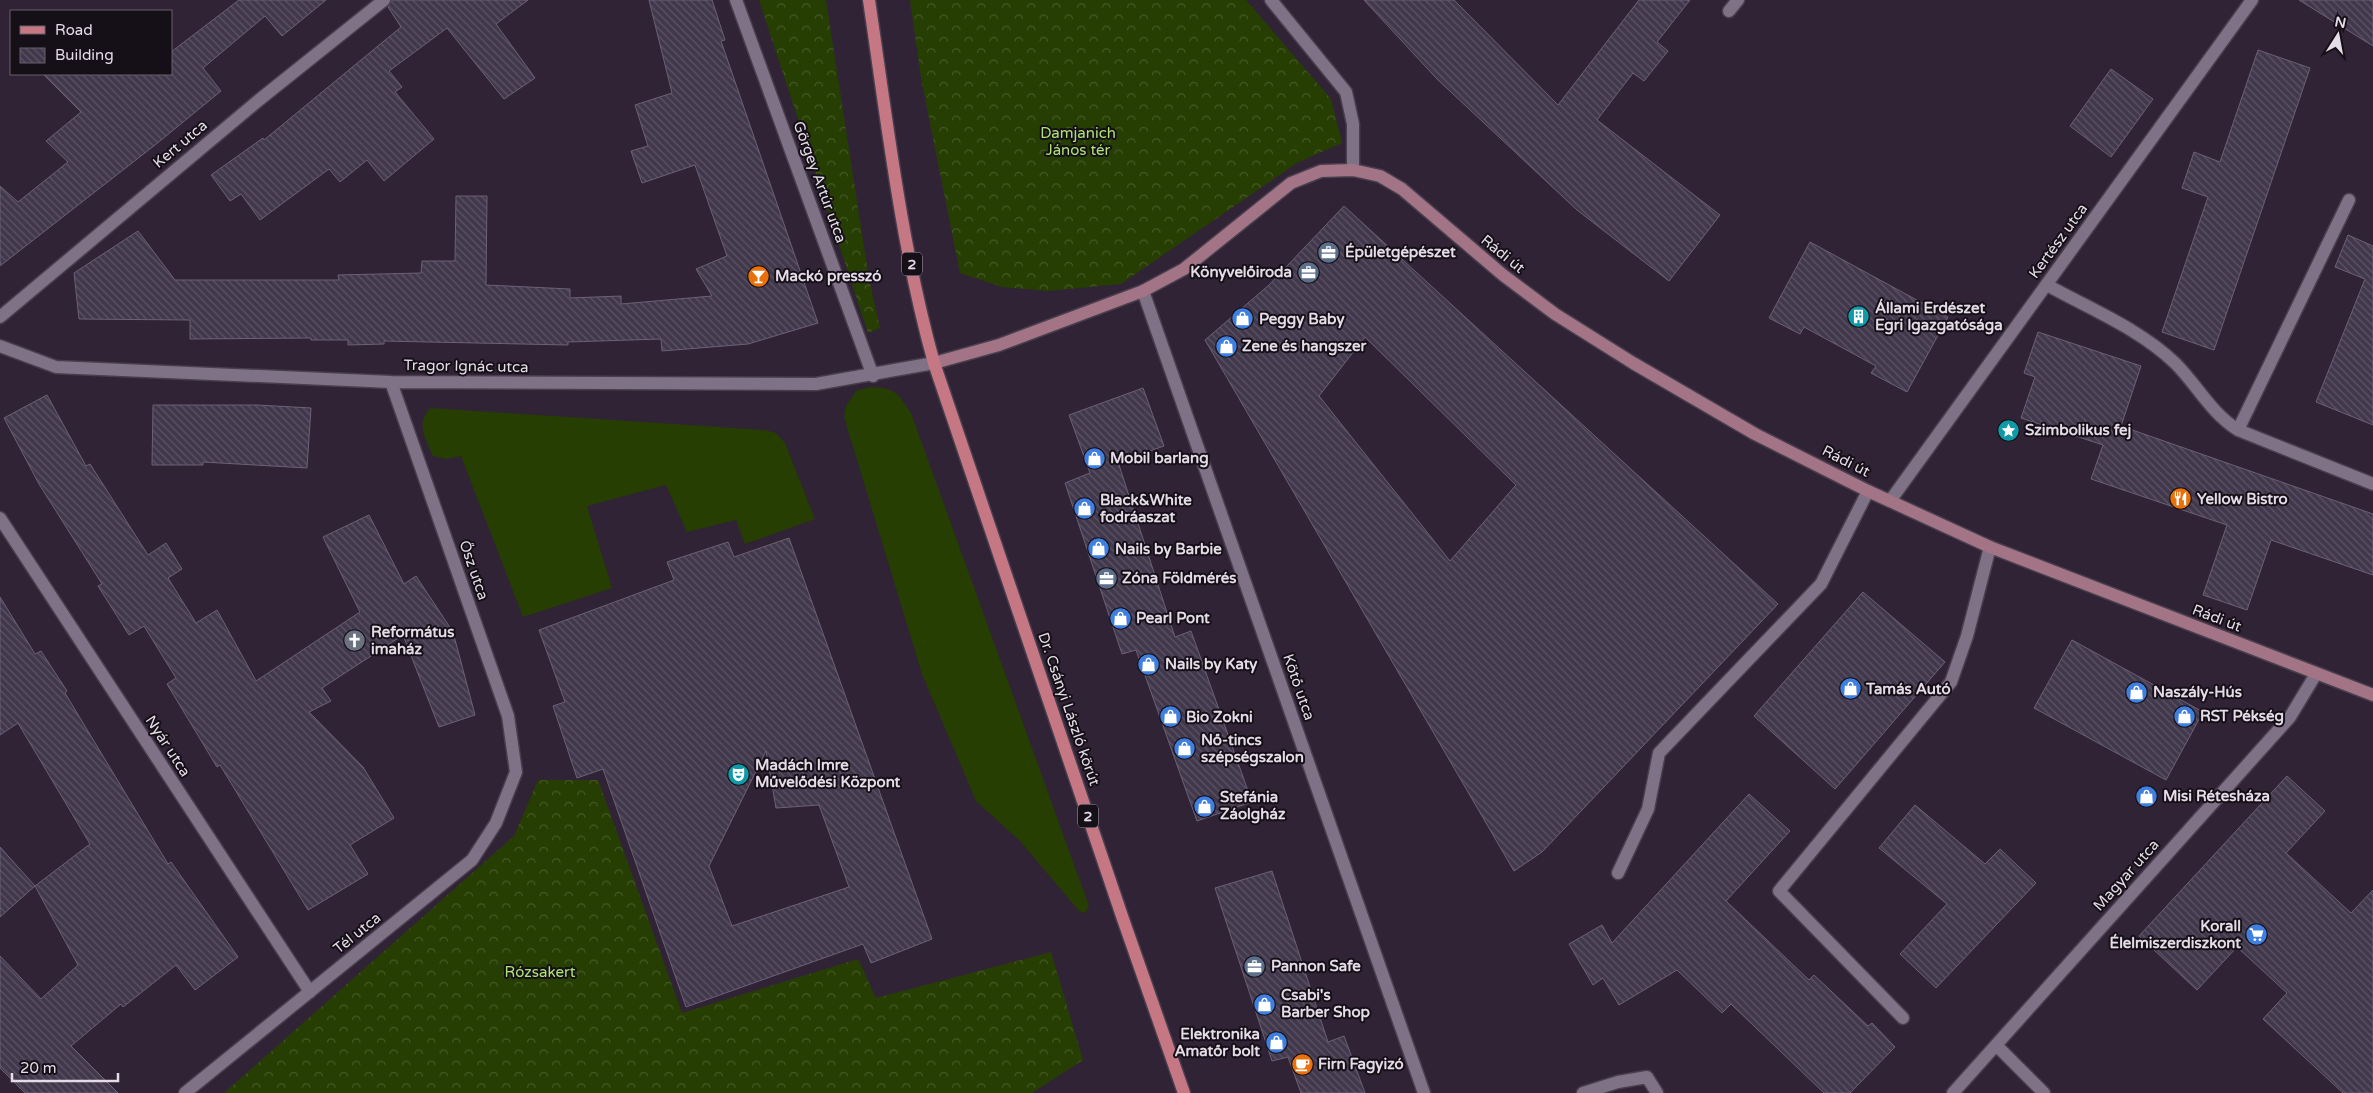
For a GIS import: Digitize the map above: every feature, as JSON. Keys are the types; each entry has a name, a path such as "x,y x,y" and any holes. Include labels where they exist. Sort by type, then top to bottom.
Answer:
{"main road":[{"name":"2","path":"869,0 900,203 925,330 934,363"},
{"name":"Dr. Csányi László körút","path":"934,363 1184,1093"}],"street":[{"name":"Kert utca","path":"0,317 258,100 384,0"},
{"name":"Görgey Artúr utca","path":"736,0 873,376"},
{"path":"934,363 999,345 1143,292 1184,269 1291,183 1322,171 1353,170 1353,124 1346,92 1270,0"},
{"path":"1729,11 1738,0"},
{"name":"Kertész utca","path":"1890,501 2252,0"},
{"name":"Rádi út","path":"1353,170 1380,176 1402,189 1503,275 1555,314 1755,434 1868,491 1990,547 2373,695"},
{"path":"2238,430 2349,200"},
{"path":"2047,285 2142,337 2175,363 2222,419 2238,430 2373,484"},
{"name":"Kötő utca","path":"1143,292 1424,1093"},
{"name":"Tragor Ignác utca","path":"0,346 56,367 391,382 816,384 873,376 934,363"},
{"name":"Ősz utca","path":"391,382 508,716 516,772"},
{"path":"1618,873 1648,810 1659,753 1821,584 1868,491"},
{"name":"Nyár utca","path":"0,518 310,992"},
{"path":"1903,1018 1778,891 1950,682 1967,636 1990,547"},
{"name":"Magyar utca","path":"1953,1093 2290,717 2316,674"},
{"name":"Tél utca","path":"185,1093 472,860 496,823 516,772"},
{"path":"1996,1045 2044,1093"},
{"path":"1583,1093 1618,1082 1647,1076 1657,1093"}],"green space":[{"path":"759,0 826,0 869,279 880,328 868,333"},
{"name":"Damjanich János tér","path":"910,0 1246,0 1331,99 1342,143 1297,163 1121,284 1048,291 1002,287 960,273 921,78"},
{"path":"870,387 895,392 911,413 1089,906 1085,913 1079,911 1020,841 976,801 922,674 844,417 846,406 856,391"},
{"path":"430,408 765,430 776,433 785,443 815,519 745,544 736,520 687,532 666,485 587,506 612,588 523,617 461,456 446,459 433,456 427,443 423,431 423,420"},
{"name":"Rózsakert","path":"538,780 598,780 682,1013 858,959 876,998 1051,952 1083,1060 1032,1093 224,1093 514,836"}],"building":[{"path":"239,0 326,0 282,36 265,16 203,68 221,91 0,266 0,186 18,202 68,162 46,141 81,112 44,75 172,75 172,51"},
{"path":"392,0 528,0 496,24 535,78 504,99 447,28 389,71 402,87 395,92 434,139 384,181 367,160 340,182 329,169 260,220 241,194 230,201 211,175 263,138 264,140 401,27 388,7"},
{"path":"649,0 712,0 725,40 721,41 818,323 748,344 662,351 661,339 568,342 568,345 384,341 384,344 348,345 348,340 311,340 311,338 190,339 190,320 79,319 74,273 138,231 175,280 339,280 338,275 421,273 422,261 455,261 456,196 487,196 486,285 570,289 570,298 621,296 621,304 712,296 696,269 727,256 695,165 642,183 631,151 648,146 635,105 672,93"},
{"path":"1364,0 1454,0 1558,105 1639,0 1690,0 1657,42 1668,51 1644,81 1633,73 1597,120 1720,215 1669,281 1577,210 1437,79"},
{"path":"2299,0 2373,0 2373,46"},
{"path":"2258,50 2310,68 2214,350 2162,332 2208,197 2182,188 2194,152 2220,162"},
{"path":"2111,69 2153,99 2111,157 2070,126"},
{"path":"1344,206 1778,604 1542,852 1514,871 1205,340 1269,285","holes":["1365,337 1516,485 1450,561 1319,396"]},
{"path":"2348,235 2373,246 2373,425 2316,402 2365,279 2335,267"},
{"name":"Állami Erdészet Egri Igazgatósága","path":"1810,242 1948,317 1907,392 1871,373 1876,366 1804,327 1800,334 1769,318"},
{"path":"2038,332 2141,366 2121,426 2373,514 2373,575 2271,540 2247,610 2203,595 2227,525 2091,479 2103,445 2021,418 2035,377 2024,373"},
{"path":"1143,388 1164,446 1118,462 1175,637 1191,631 1252,802 1197,821 1136,650 1122,654 1065,483 1090,473 1069,415"},
{"path":"47,395 86,466 90,464 148,555 166,543 182,569 168,578 196,623 217,610 256,681 360,612 323,537 369,515 404,584 416,576 453,632 475,715 439,727 403,635 322,688 331,701 309,712 363,767 394,818 350,845 368,874 308,910 220,765 217,767 167,684 176,678 144,626 129,635 98,586 102,584 39,484 4,418"},
{"path":"153,405 257,405 311,408 307,468 203,462 203,465 152,465"},
{"name":"Madách Imre Művelődési Központ","path":"789,538 932,939 871,963 863,944 686,1007 603,769 577,778 553,706 565,702 539,630 674,580 667,562 728,542 734,557","holes":["766,751 776,808 819,805 849,887 732,926 709,866"]},
{"name":"Tamás Autó","path":"1863,592 1945,662 1835,789 1754,716"},
{"path":"0,597 35,654 41,651 67,691 65,693 168,864 171,862 238,957 195,990 176,965 123,1007 121,1004 71,1046 118,1093 25,1093 0,1068 0,956 41,999 78,965 35,886 90,844 18,723 0,735"},
{"path":"2072,640 2203,712 2166,780 2034,708"},
{"name":"Korall Élelmiszerdiszkont","path":"2287,776 2325,811 2286,853 2351,913 2373,890 2373,1093 2343,1093 2263,1019 2287,993 2237,947 2197,990 2139,936"},
{"path":"1749,794 1790,831 1726,901 1809,980 1814,975 1868,1026 1872,1023 1895,1047 1850,1093 1824,1093 1731,1004 1722,1013 1677,970 1619,1005 1603,978 1593,985 1569,944 1602,925 1612,943"},
{"path":"1915,805 1985,864 2000,849 2036,883 1936,988 1900,954 1947,904 1879,848"},
{"path":"0,847 35,886 0,917"},
{"path":"1272,871 1328,1042 1344,1036 1365,1093 1301,1093 1288,1057 1272,1061 1215,888"}],"place":[{"name":"Épületgépészet","path":"1329,252"},
{"name":"Könyvelőiroda","path":"1308,272"},
{"name":"Mackó presszó","path":"759,276"},
{"name":"Állami Erdészet Egri Igazgatósága","path":"1859,317"},
{"name":"Peggy Baby","path":"1243,319"},
{"name":"Zene és hangszer","path":"1226,346"},
{"name":"Szimbolikus fej","path":"2009,430"},
{"name":"Mobil barlang","path":"1094,458"},
{"name":"Yellow Bistro","path":"2181,499"},
{"name":"Black&White fodráaszat","path":"1084,509"},
{"name":"Nails by Barbie","path":"1099,549"},
{"name":"Zóna Földmérés","path":"1106,578"},
{"name":"Pearl Pont","path":"1120,618"},
{"name":"Református imaház","path":"355,641"},
{"name":"Nails by Katy","path":"1149,664"},
{"name":"Tamás Autó","path":"1850,689"},
{"name":"Naszály-Hús","path":"2137,692"},
{"name":"RST Pékség","path":"2184,716"},
{"name":"Bio Zokni","path":"1170,717"},
{"name":"Nő-tincs szépségszalon","path":"1185,749"},
{"name":"Madách Imre Művelődési Központ","path":"739,774"},
{"name":"Misi Rétesháza","path":"2147,796"},
{"name":"Stefánia Záolgház","path":"1204,806"},
{"name":"Korall Élelmiszerdiszkont","path":"2257,935"},
{"name":"Pannon Safe","path":"1255,966"},
{"name":"Csabi's Barber Shop","path":"1265,1004"},
{"name":"Elektronika Amatőr bolt","path":"1276,1043"},
{"name":"Firn Fagyizó","path":"1302,1064"}]}
